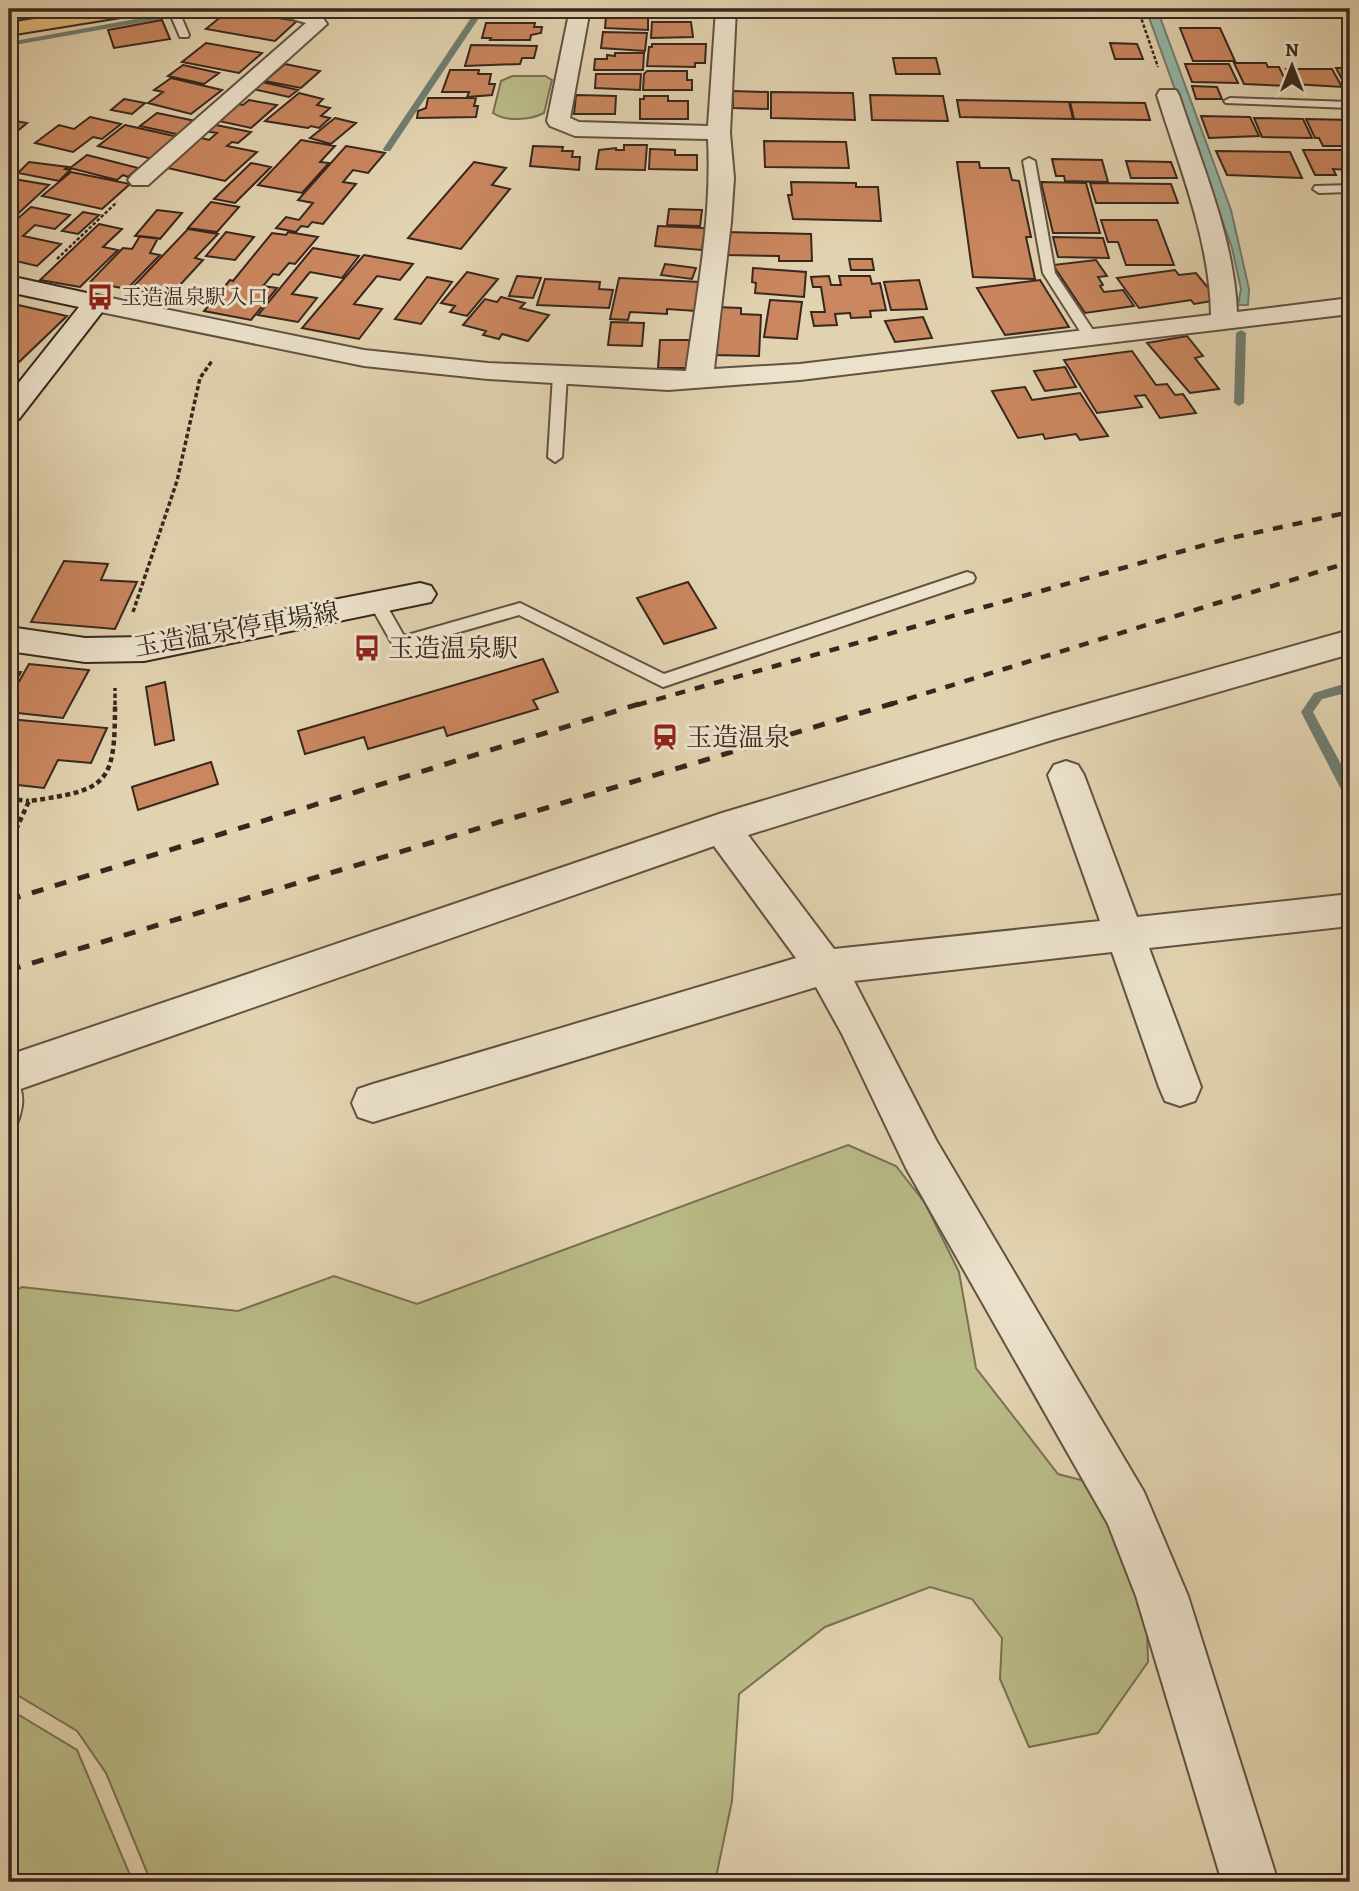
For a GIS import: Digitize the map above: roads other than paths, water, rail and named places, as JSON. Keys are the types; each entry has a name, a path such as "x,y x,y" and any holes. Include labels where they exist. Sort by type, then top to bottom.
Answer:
{"main road":[{"path":"9,29 111,10 133,9"}],"street":[{"path":"140,180 317,24 314,19 279,9"},
{"path":"580,9 558,121 575,129 719,133"},
{"path":"699,380 719,222 722,178 719,133 726,9"},
{"path":"1168,95 1214,241 1223,280 1224,321"},
{"path":"17,286 364,358 488,371 668,381 800,372 1350,306"},
{"path":"9,413 96,303"},
{"name":"玉造温泉停車場線","path":"9,639 50,647 120,650 179,644 420,594"},
{"path":"11,1084 722,828 1052,727 1350,642"},
{"path":"1066,775 1180,1087"},
{"path":"722,828 825,967 856,1021 921,1154 1128,1509 1162,1597 1250,1882"},
{"path":"373,1103 825,967 1041,941 1126,935 1350,909"}],"lane":[{"path":"173,9 184,35"},
{"path":"1230,101 1350,105"},
{"path":"1029,161 1049,273 1090,336"},
{"path":"1319,188 1350,189"},
{"path":"555,457 560,375"},
{"path":"377,603 400,643 520,609 663,681 967,578"},
{"path":"9,1119 11,1084"}],"waterway":[{"path":"194,11 208,9"},
{"path":"387,149 481,9"},
{"path":"9,44 158,17"},
{"path":"1239,403 1241,333"},
{"path":"1350,687 1318,696 1307,712 1350,793"}],"railway":[{"path":"637,705 1222,540 1350,512"},
{"path":"888,705 1350,562"},
{"path":"9,900 642,703"},
{"path":"9,970 894,703"}],"place":[{"name":"玉造温泉駅入口","path":"100,297"},
{"name":"玉造温泉駅","path":"367,648"},
{"name":"玉造温泉","path":"665,737"}]}
